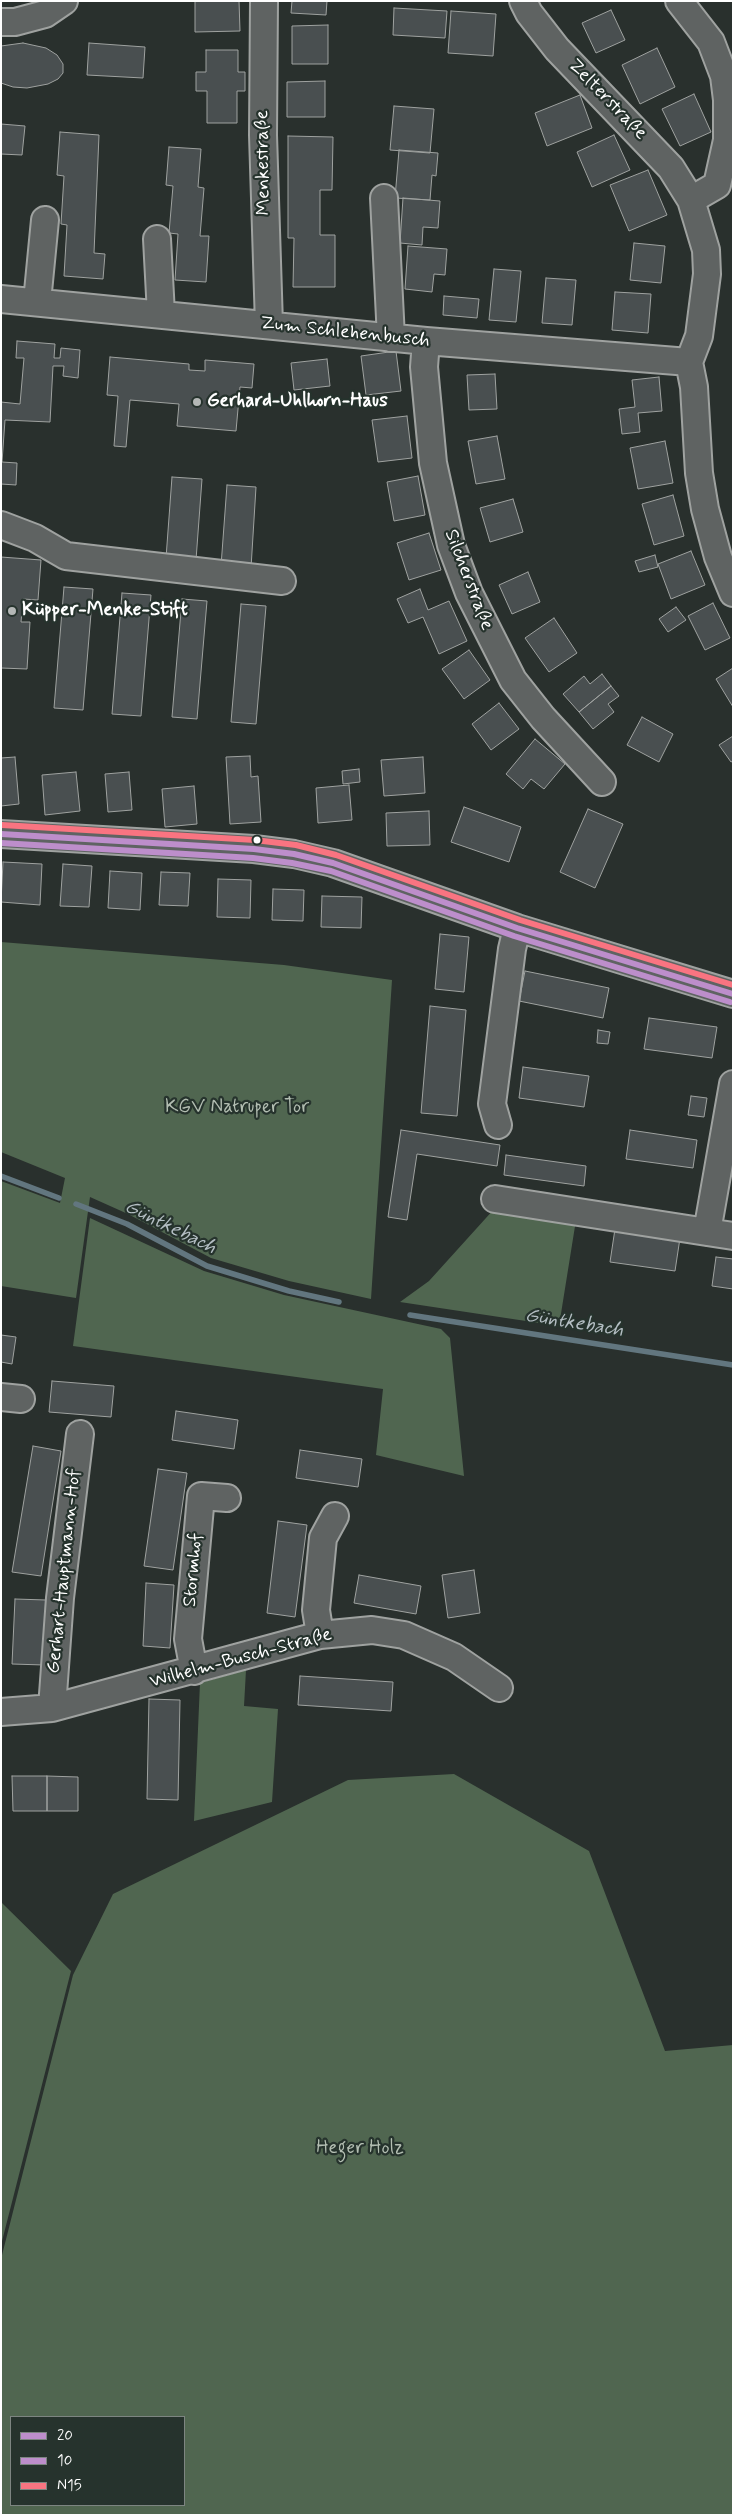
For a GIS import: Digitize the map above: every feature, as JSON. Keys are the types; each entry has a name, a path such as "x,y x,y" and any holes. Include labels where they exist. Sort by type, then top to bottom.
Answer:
{"street":[{"path":"1,22 15,22 45,14 64,1"},
{"name":"Menkestraße","path":"264,1 263,135 269,325"},
{"name":"Zelterstraße","path":"523,1 529,13 557,49 671,168 691,200 706,250 708,274 699,336 689,362"},
{"path":"679,1 712,42 724,76 728,100 727,140 717,185 691,200"},
{"path":"384,198 391,338"},
{"path":"37,302 45,220"},
{"path":"157,239 161,314"},
{"name":"Zum Schlehenbusch","path":"1,299 391,338 689,362"},
{"name":"Silcherstraße","path":"426,341 424,367 433,463 451,545 469,594 514,680 543,718 602,782"},
{"path":"689,362 694,387 699,473 705,509 718,557 733,593"},
{"path":"1,525 35,538 66,556 282,581"},
{"path":"1,834 254,849 294,854 332,863 517,928 733,994"},
{"path":"498,1126 492,1104 512,949 517,928"},
{"path":"707,1232 733,1084"},
{"path":"495,1199 733,1236"},
{"name":"Gerhart-Hauptmann-Hof","path":"52,1708 60,1598 80,1434"},
{"name":"Stormhof","path":"194,1671 188,1639 201,1496 227,1498"},
{"path":"320,1635 316,1610 323,1538 335,1516"},
{"name":"Wilhelm-Busch-Straße","path":"1,1712 52,1708 194,1671 320,1635 372,1630 404,1635 454,1657 499,1688"}],"green space":[{"name":"KGV Natruper Tor","path":"1,942 284,965 392,980 371,1299 289,1281 211,1258 128,1214 90,1197 76,1298 1,1286 1,1181 60,1203 65,1178 1,1152"},
{"path":"495,1208 576,1220 559,1326 400,1302 429,1281"},
{"path":"90,1218 204,1271 284,1295 441,1329 450,1338 464,1476 376,1455 383,1389 73,1346"},
{"path":"246,1670 244,1706 278,1709 272,1802 194,1821 200,1683"},
{"name":"Heger Holz","path":"454,1774 589,1851 665,2051 733,2045 733,2515 1,2515 1,2259 73,1975 113,1894 348,1780"},
{"path":"1,1902 71,1971 1,2245"}],"building":[{"path":"195,1 239,1 240,31 195,32"},
{"path":"292,1 327,1 326,15 291,13"},
{"path":"394,8 447,11 445,38 393,35"},
{"path":"611,10 625,40 596,53 582,23"},
{"path":"451,11 496,14 493,56 448,53"},
{"path":"328,25 328,64 292,64 292,26"},
{"path":"23,43 46,48 57,55 63,64 63,73 58,79 48,84 27,88 13,87 1,83 1,46"},
{"path":"89,43 145,47 143,78 87,75"},
{"path":"657,48 675,87 640,104 622,65"},
{"path":"206,50 238,50 238,72 245,72 245,91 237,91 237,123 207,123 207,91 196,91 196,72 206,72"},
{"path":"325,81 325,117 287,117 287,82"},
{"path":"694,94 711,132 680,146 662,109"},
{"path":"580,95 592,128 547,146 535,113"},
{"path":"394,106 434,109 430,153 390,150"},
{"path":"1,124 25,126 22,155 1,154"},
{"path":"60,132 99,135 94,253 105,254 103,279 64,276 67,225 61,224 64,176 57,175"},
{"path":"614,135 630,170 592,187 577,152"},
{"path":"288,136 333,137 332,190 320,190 320,235 335,235 335,287 293,287 294,238 288,238"},
{"path":"169,147 201,149 198,187 204,188 200,236 209,236 206,282 175,280 178,234 169,233 173,186 166,185"},
{"path":"399,150 438,153 436,176 432,175 430,200 395,198"},
{"path":"648,170 667,215 629,231 610,185"},
{"path":"403,198 440,201 438,228 423,227 422,245 400,243"},
{"path":"634,243 665,246 661,283 630,280"},
{"path":"408,246 447,249 445,275 434,274 432,292 405,289"},
{"path":"494,269 521,271 516,322 489,320"},
{"path":"546,278 576,280 572,325 542,323"},
{"path":"615,292 651,294 648,333 612,330"},
{"path":"444,296 479,299 477,318 443,315"},
{"path":"17,341 55,344 54,358 60,358 61,348 80,350 78,378 63,376 64,366 53,366 50,422 5,420 2,462 17,463 16,485 1,484 1,402 20,404 24,358 16,358"},
{"path":"396,351 401,391 366,395 361,356"},
{"name":"Gerhard-Uhlhorn-Haus","path":"110,357 189,364 189,370 205,371 205,360 254,364 252,388 240,387 236,431 177,426 179,404 130,400 126,447 114,446 118,396 107,395"},
{"path":"327,359 330,386 294,390 291,363"},
{"path":"495,374 497,409 469,410 467,375"},
{"path":"659,377 662,411 638,413 640,432 622,434 619,409 635,407 632,380"},
{"path":"407,416 412,458 378,462 372,420"},
{"path":"497,436 505,479 476,484 468,441"},
{"path":"665,441 673,483 638,489 630,448"},
{"path":"418,476 425,515 394,521 387,482"},
{"path":"172,477 202,479 196,560 166,558"},
{"path":"227,485 256,487 251,568 221,566"},
{"path":"673,495 684,536 654,545 642,504"},
{"path":"513,499 523,532 490,542 480,508"},
{"path":"429,533 441,570 409,580 397,543"},
{"path":"691,551 705,585 671,599 658,564"},
{"path":"655,555 658,567 639,572 635,561"},
{"name":"Küpper-Menke-Stift","path":"1,557 41,560 38,600 23,599 21,622 30,622 27,669 1,668"},
{"path":"528,572 540,602 512,614 499,585"},
{"path":"64,587 93,589 83,710 54,708"},
{"path":"420,589 428,610 449,601 467,641 439,654 423,617 408,623 397,599"},
{"path":"122,593 151,595 141,716 112,714"},
{"path":"182,599 207,601 197,719 172,717"},
{"path":"713,603 730,638 705,650 688,616"},
{"path":"241,604 266,606 256,724 231,722"},
{"path":"676,607 686,620 668,632 659,619"},
{"path":"554,618 577,653 549,672 525,638"},
{"path":"469,650 490,680 464,699 442,669"},
{"path":"733,668 733,707 716,679"},
{"path":"602,674 611,686 579,712 563,694 584,676 590,684"},
{"path":"611,686 619,696 608,704 614,712 593,729 579,712"},
{"path":"499,703 519,729 491,750 472,724"},
{"path":"642,717 673,734 659,762 627,745"},
{"path":"733,736 733,761 731,762 719,745"},
{"path":"535,739 565,764 544,789 531,779 523,789 506,774"},
{"path":"250,756 251,777 258,776 261,822 230,824 226,757"},
{"path":"15,757 19,804 1,806 1,758"},
{"path":"423,757 425,793 384,796 381,760"},
{"path":"359,769 360,782 343,784 342,771"},
{"path":"76,772 80,811 45,815 42,775"},
{"path":"129,772 132,810 108,812 105,774"},
{"path":"349,785 352,820 318,823 316,788"},
{"path":"194,786 197,824 165,827 162,789"},
{"path":"464,807 521,827 509,862 451,842"},
{"path":"588,809 623,824 595,888 560,872"},
{"path":"429,811 430,845 387,846 386,813"},
{"path":"3,862 42,864 40,905 1,902"},
{"path":"63,864 92,866 89,907 60,906"},
{"path":"110,871 142,873 140,910 108,908"},
{"path":"161,872 190,873 188,906 159,905"},
{"path":"218,879 251,880 250,918 217,917"},
{"path":"273,889 304,890 303,921 272,920"},
{"path":"322,896 362,897 361,928 321,927"},
{"path":"440,934 469,937 464,992 435,989"},
{"path":"525,971 609,988 603,1018 519,1001"},
{"path":"430,1006 466,1010 457,1116 421,1113"},
{"path":"649,1018 717,1027 712,1058 644,1049"},
{"path":"598,1030 610,1032 608,1044 597,1043"},
{"path":"523,1067 589,1076 584,1107 519,1098"},
{"path":"691,1096 707,1098 704,1117 688,1115"},
{"path":"401,1130 500,1145 497,1166 417,1154 407,1220 388,1217"},
{"path":"630,1130 697,1140 693,1168 626,1159"},
{"path":"506,1155 586,1166 584,1186 504,1175"},
{"path":"615,1229 680,1238 675,1271 610,1262"},
{"path":"716,1257 733,1259 733,1289 712,1286"},
{"path":"1,1335 16,1337 12,1364 1,1362"},
{"path":"52,1381 114,1386 111,1417 49,1412"},
{"path":"176,1411 238,1420 234,1449 172,1440"},
{"path":"33,1446 61,1451 41,1576 12,1572"},
{"path":"300,1450 362,1459 358,1487 296,1478"},
{"path":"158,1469 187,1473 173,1570 144,1566"},
{"path":"278,1521 307,1525 295,1617 267,1613"},
{"path":"474,1570 480,1613 448,1618 442,1575"},
{"path":"359,1575 421,1586 416,1614 354,1603"},
{"path":"146,1583 174,1585 170,1648 143,1646"},
{"path":"15,1599 46,1600 44,1665 12,1664"},
{"path":"300,1676 393,1682 391,1711 298,1705"},
{"path":"149,1699 180,1700 178,1800 147,1799"},
{"path":"12,1776 47,1776 47,1811 13,1811"},
{"path":"47,1776 78,1777 78,1811 47,1811"}],"waterway":[{"name":"Güntkebach","path":"1,1176 59,1198"},
{"name":"Güntkebach","path":"76,1204 127,1224 207,1266 289,1291 339,1302"},
{"name":"Güntkebach","path":"410,1315 733,1365"}],"transit line":[{"name":"N15","path":"2,825 255,840 296,845 336,855 520,920 733,985"},
{"name":"20","path":"1,834 254,849 294,854 333,863 517,928 733,994"},
{"name":"10","path":"1,843 253,858 331,871 514,936 730,1002"}],"place":[{"name":"Gerhard-Uhlhorn-Haus","path":"197,402"},
{"name":"Küpper-Menke-Stift","path":"12,611"}]}
